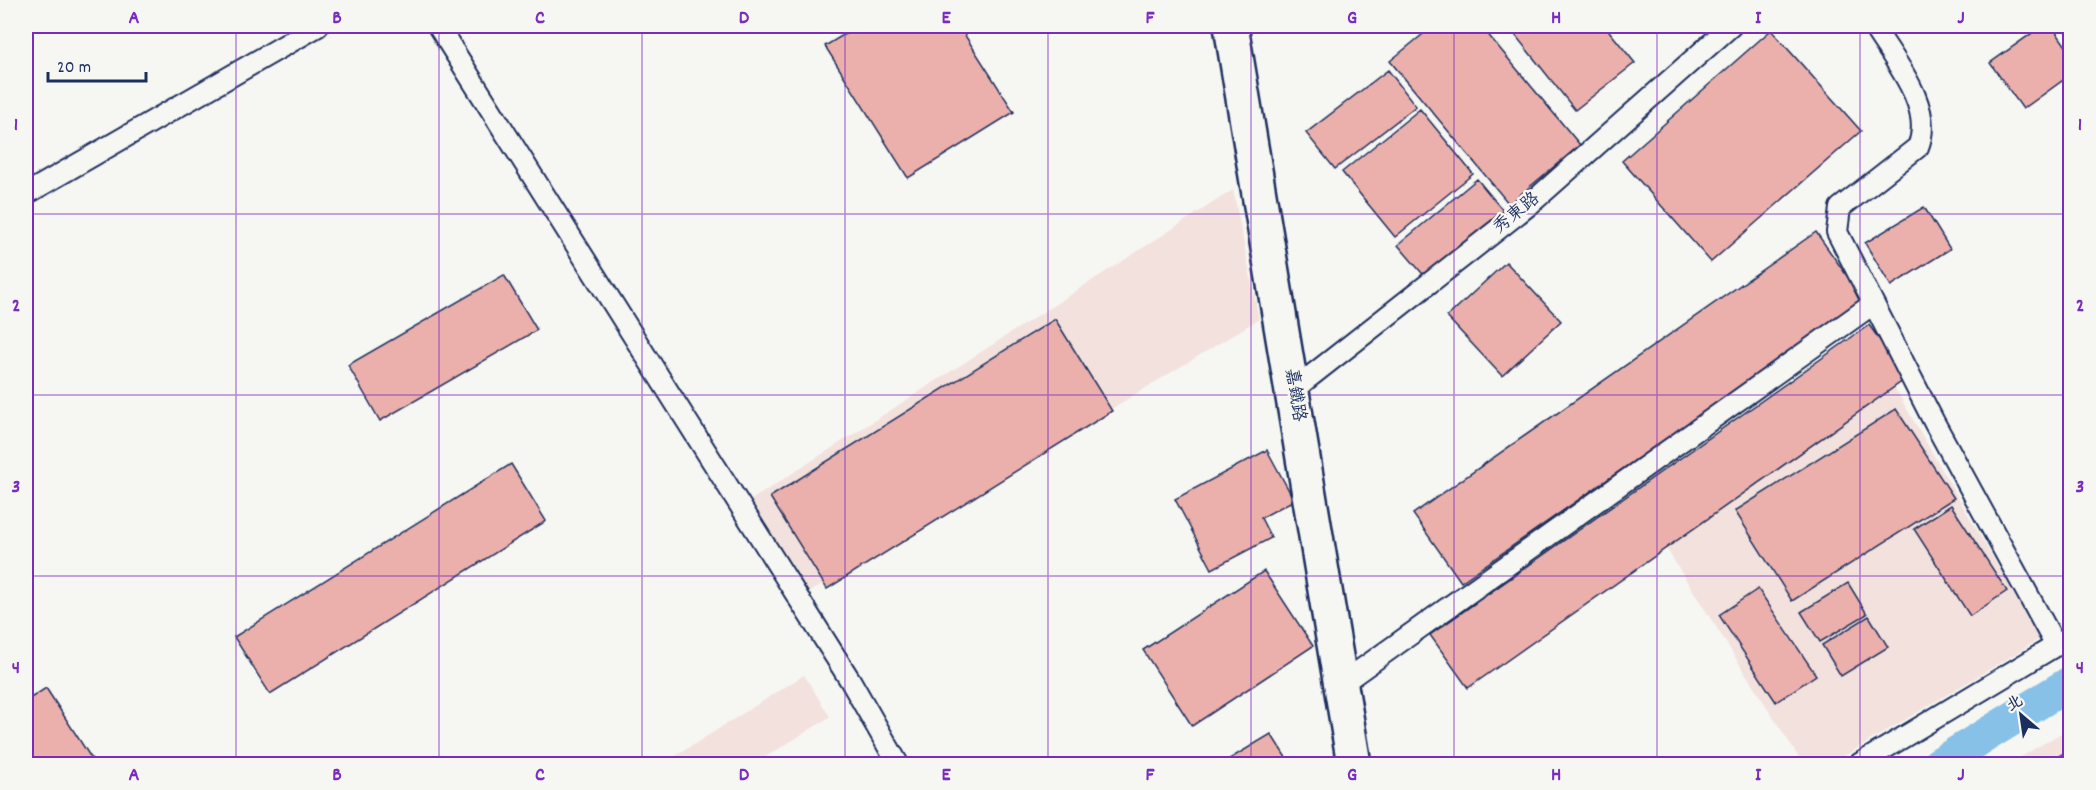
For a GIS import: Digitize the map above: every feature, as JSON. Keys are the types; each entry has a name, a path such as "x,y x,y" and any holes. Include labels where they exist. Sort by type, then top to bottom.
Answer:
{"street":[{"name":"嘉鐵路","path":"1231,26 1354,765"}],"lane":[{"path":"26,194 318,26"},
{"path":"438,26 844,670 898,765"},
{"name":"秀東路","path":"1293,390 1529,205 1731,26"},
{"path":"1859,765 2063,642 1873,304 1838,232 1840,208 1918,147 1924,122 1917,99 1873,26"},
{"path":"1341,684 1873,304"}],"shaded area":[{"path":"1233,190 1259,319 808,593 751,500"},
{"path":"1893,385 2040,639 1831,764 1803,764 1659,537"},
{"path":"804,675 830,717 754,764 663,764"},
{"path":"2070,728 2070,764 2009,764"}],"building":[{"path":"858,26 959,26 1014,112 908,178 825,46"},
{"path":"1433,26 1481,26 1580,145 1509,204 1390,61"},
{"path":"1508,26 1605,26 1635,63 1575,110"},
{"path":"2042,26 2052,26 2070,52 2070,75 2023,109 1990,63"},
{"path":"2062,26 2070,26 2070,39"},
{"path":"1771,30 1861,131 1711,262 1622,161"},
{"path":"1388,70 1416,106 1335,169 1306,133"},
{"path":"1420,109 1473,174 1395,237 1342,172"},
{"path":"1477,179 1505,213 1427,279 1398,245"},
{"path":"1924,207 1950,249 1891,286 1865,243"},
{"path":"1816,232 1864,300 1461,582 1413,514"},
{"path":"1506,262 1561,321 1502,376 1447,317"},
{"path":"504,275 537,330 380,421 348,365"},
{"path":"1055,319 1112,411 827,589 770,497"},
{"path":"1869,325 1907,378 1468,688 1430,635"},
{"path":"1896,409 1954,498 1792,601 1735,511"},
{"path":"1267,450 1294,500 1261,518 1271,538 1212,569 1175,499"},
{"path":"511,464 546,521 270,694 234,637"},
{"path":"1951,505 2007,591 1970,616 1914,529"},
{"path":"1264,571 1313,646 1192,726 1143,650"},
{"path":"1848,583 1867,614 1820,642 1801,612"},
{"path":"1758,589 1816,675 1776,702 1719,615"},
{"path":"1869,616 1888,647 1841,676 1822,645"},
{"path":"46,688 95,764 26,764 26,701"},
{"path":"1271,734 1290,764 1221,764"},
{"path":"2070,749 2070,764 2046,764"}],"waterway":[{"path":"1939,764 2070,683"}]}
